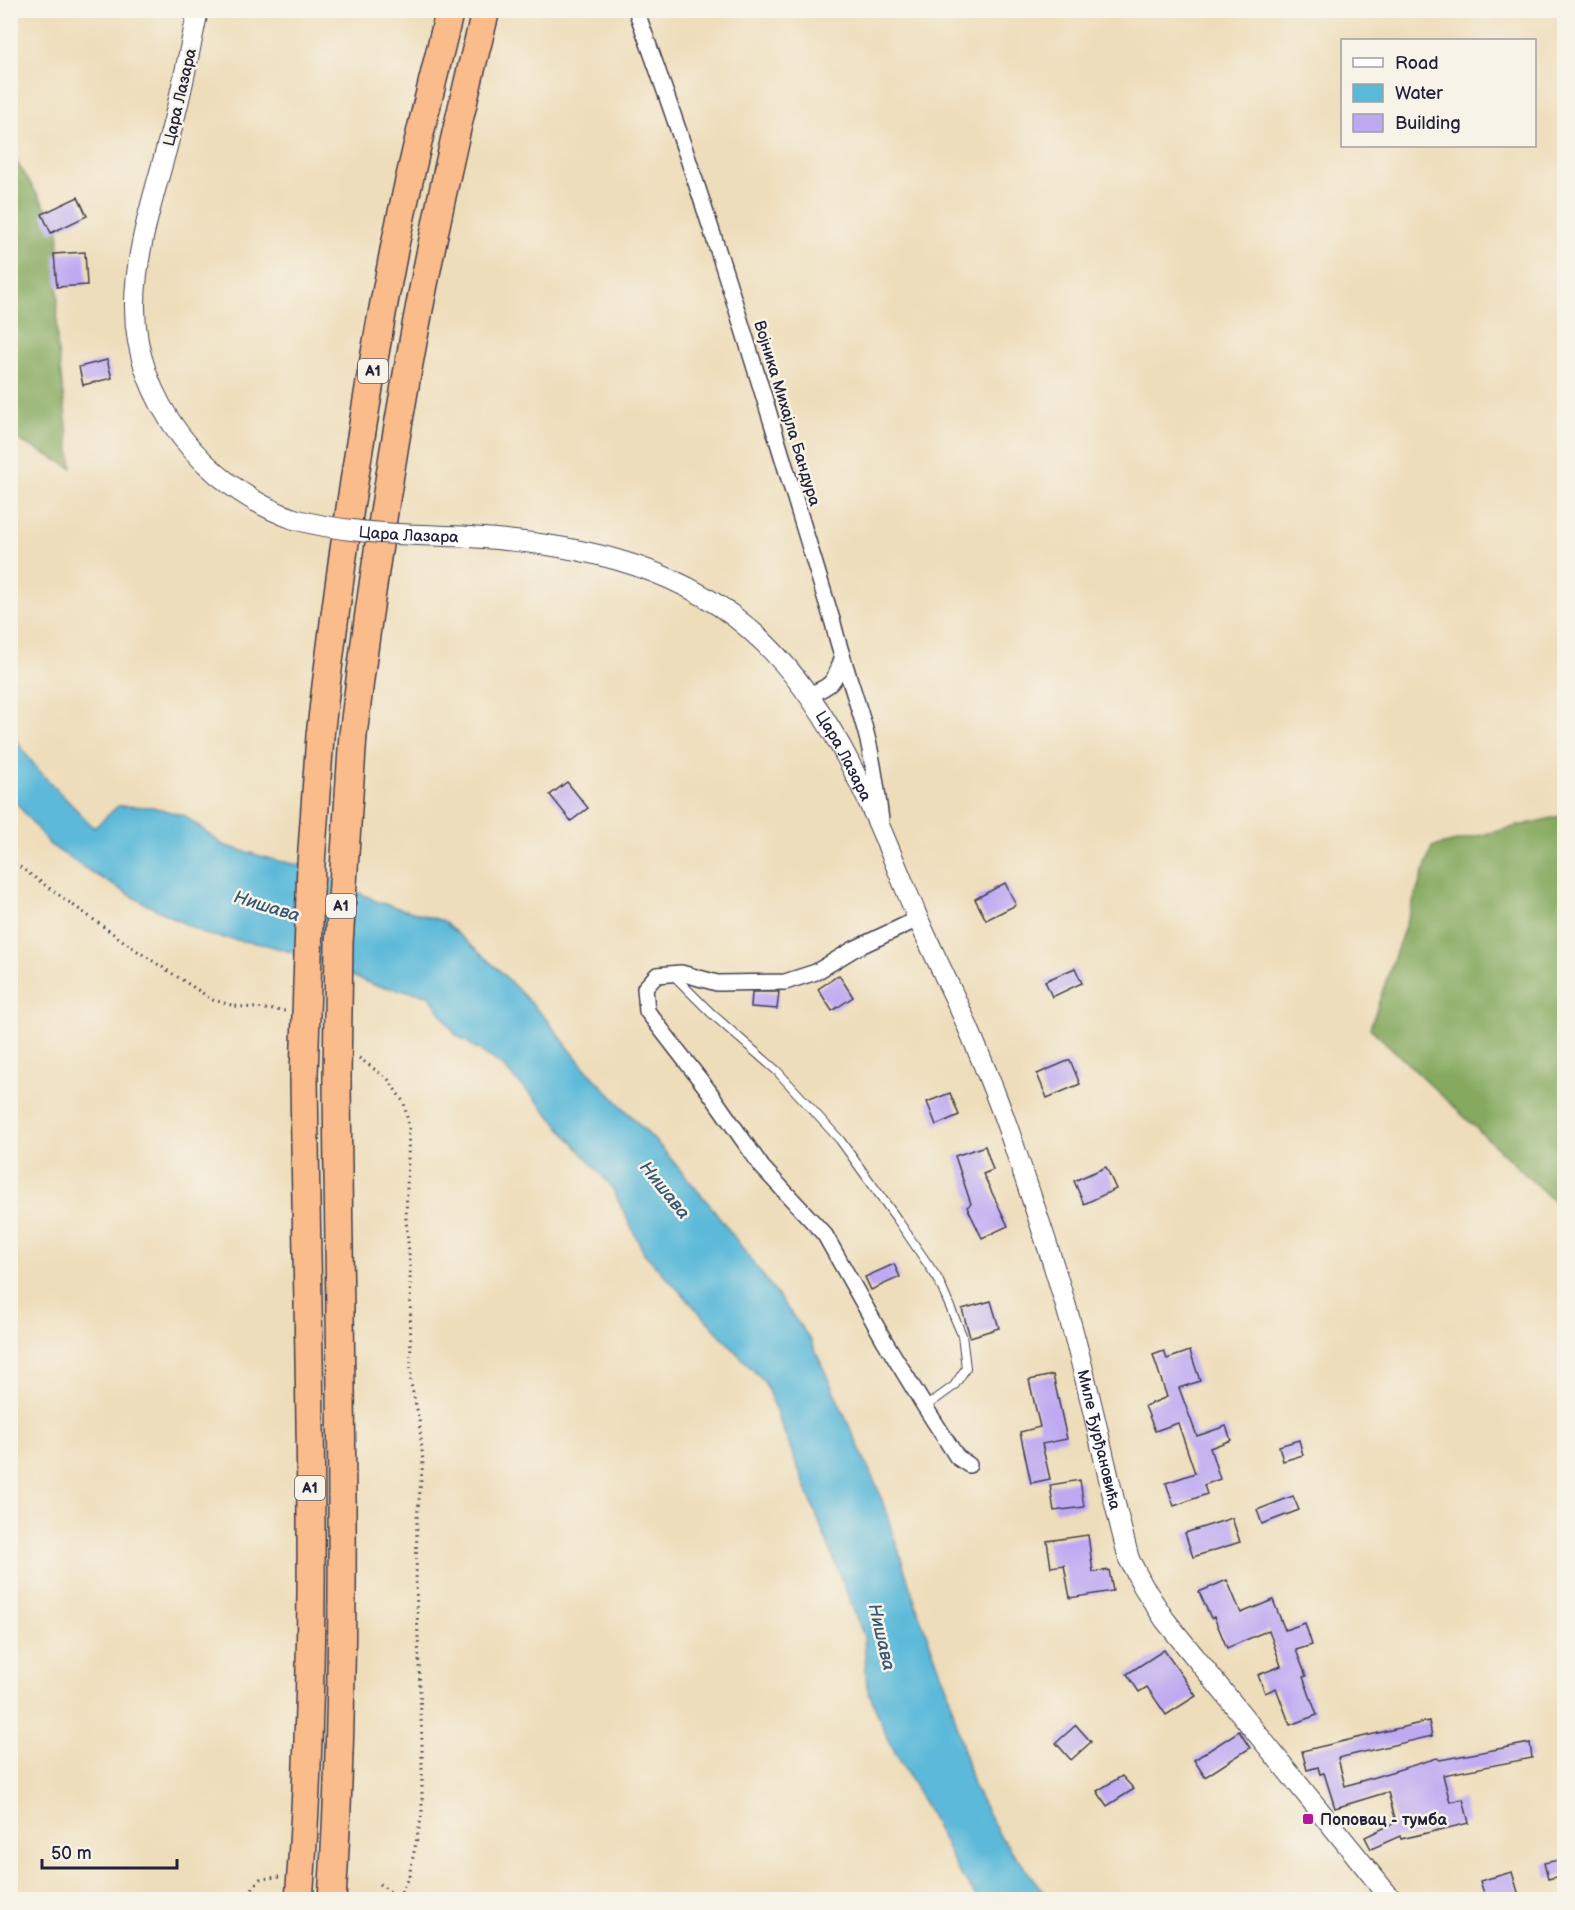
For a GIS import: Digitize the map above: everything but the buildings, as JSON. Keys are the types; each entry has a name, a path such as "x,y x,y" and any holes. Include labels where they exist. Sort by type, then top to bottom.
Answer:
{"highway":[{"name":"A1","path":"299,1899 308,1748 311,1579 304,1075 309,899 321,736 343,550 387,291 407,192 450,10"},
{"name":"A1","path":"332,1899 343,1642 337,1078 340,933 353,735 376,558 413,340 447,172 486,10"}],"street":[{"name":"Цара Лазара","path":"198,10 176,114 141,243 135,304 141,354 160,403 185,442 214,472 243,494 294,519 369,532 524,541 592,553 669,578 700,594 747,627 770,648 826,721 849,762 882,832 918,919"},
{"name":"Војника Михајла Бандура","path":"636,10 676,120 743,328 866,733 875,776 882,832"},
{"path":"808,695 823,689 835,679 842,659"},
{"path":"918,919 854,949 816,972 785,982 717,983 681,973 657,975 645,988 647,1011 708,1090 762,1167 825,1235 925,1407 957,1457 969,1465"},
{"name":"Миле Ђурђановића","path":"918,919 964,1018 1017,1155 1073,1333 1129,1559 1165,1620 1392,1899"}],"lane":[{"path":"672,974 711,1013 777,1071 840,1140 938,1279 962,1335 966,1368 954,1386 925,1407"}],"path":[{"path":"249,1899 253,1887 260,1879 285,1877"},
{"path":"379,1884 402,1899"}],"green space":[{"path":"10,152 59,228 57,343 72,468 11,436"},
{"path":"1564,815 1564,1211 1370,1028 1432,847"}],"water":[{"name":"Нишава","path":"10,728 26,755 94,828 118,806 153,807 185,816 223,845 304,866 378,902 443,921 499,970 546,1019 583,1066 659,1145 714,1210 810,1339 880,1494 920,1617 947,1688 973,1785 1000,1836 1049,1899 978,1899 957,1869 928,1810 888,1740 867,1687 864,1637 765,1383 644,1253 611,1186 539,1103 500,1064 455,1034 429,995 374,985 299,954 267,945 207,935 144,903 50,845 11,796"}],"place":[{"name":"Поповац - тумба","path":"1308,1819"}]}
